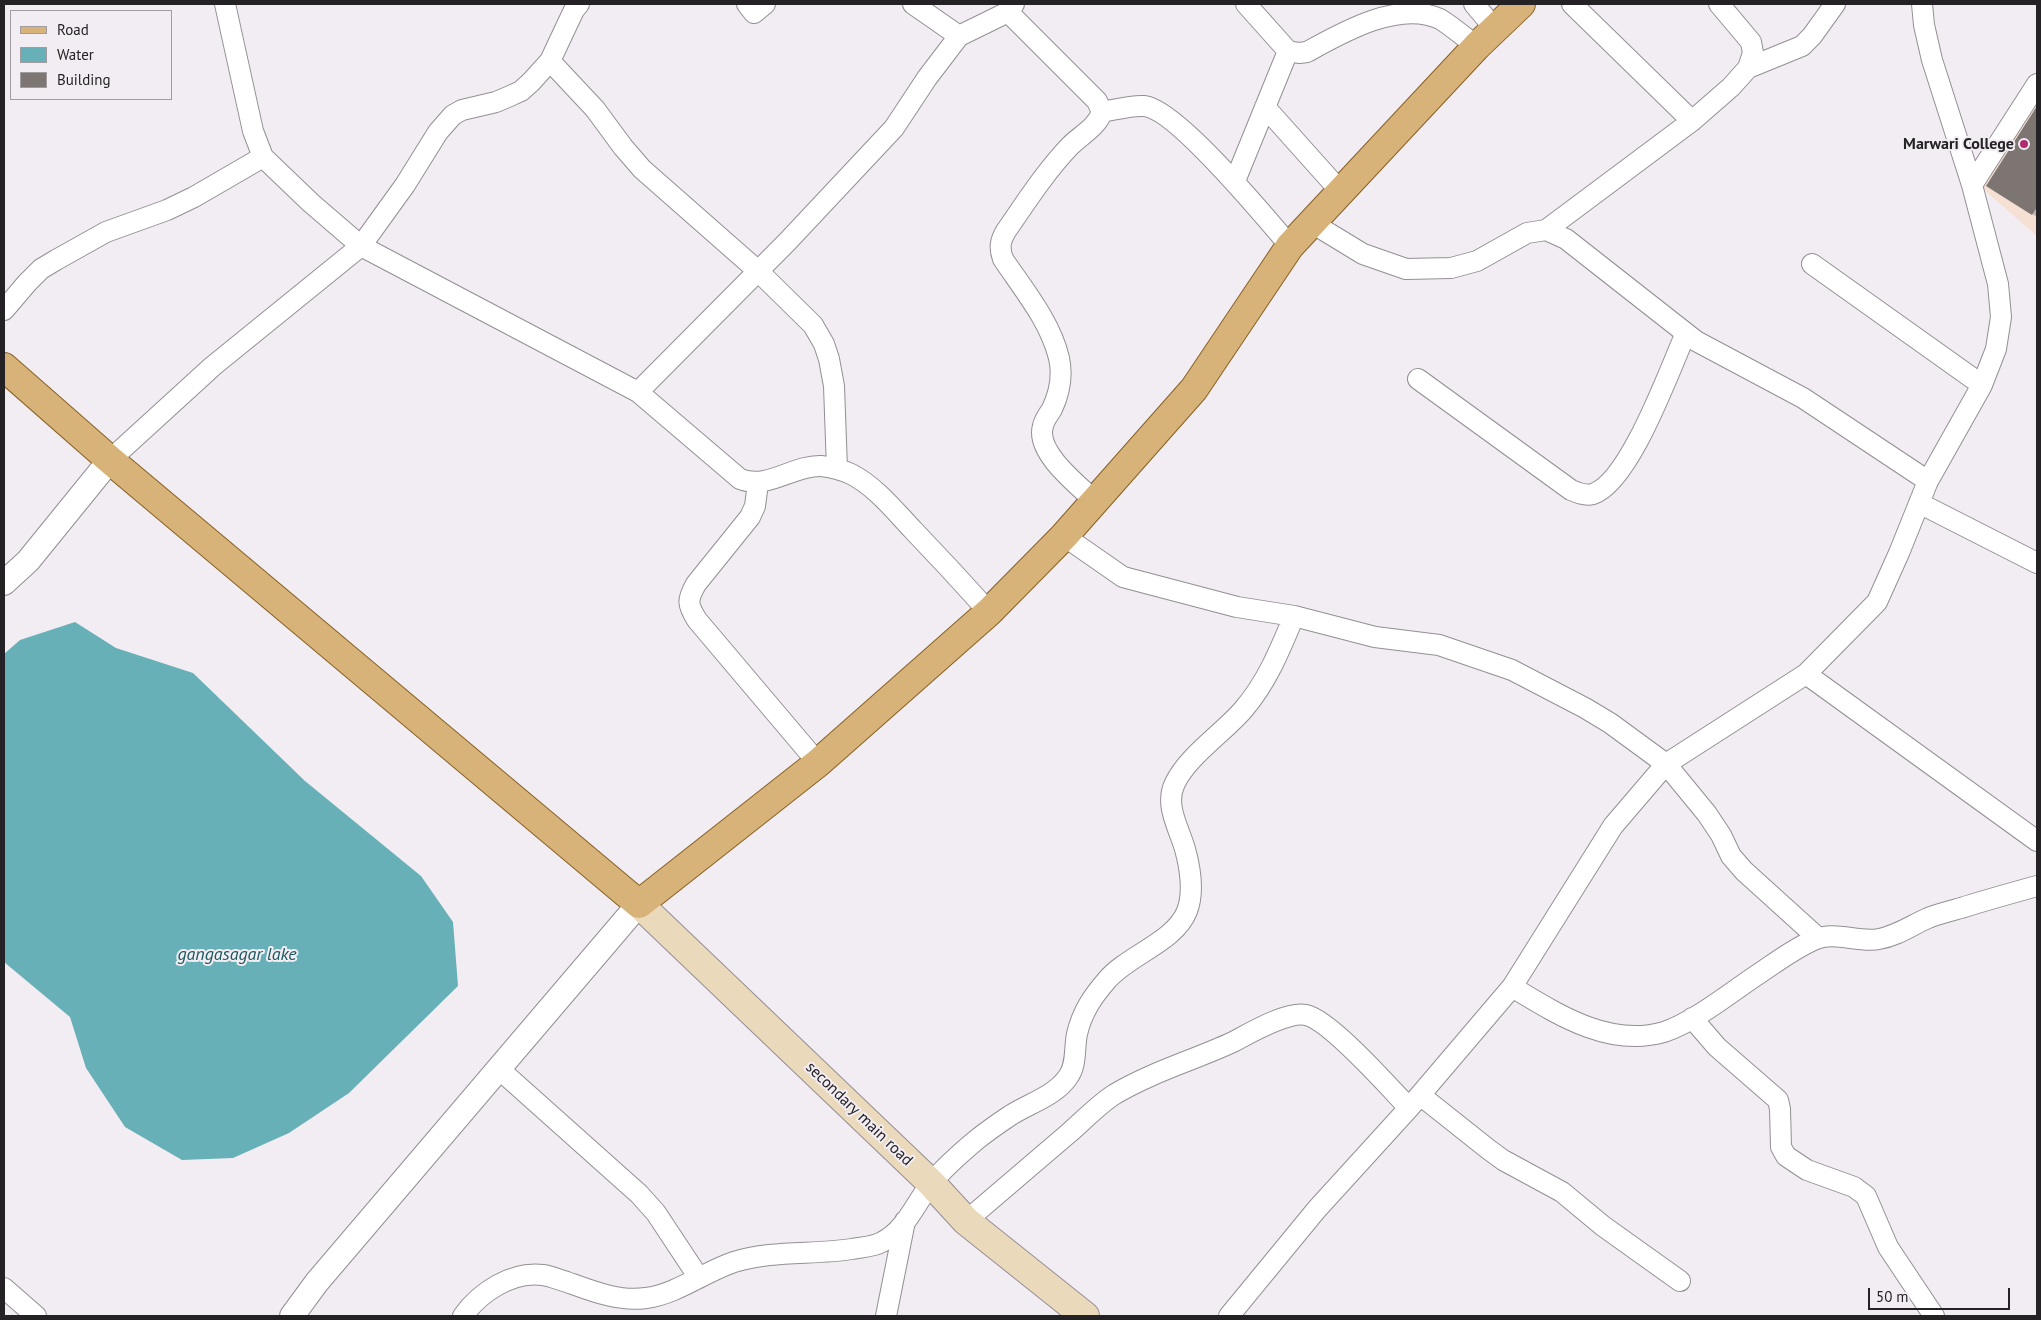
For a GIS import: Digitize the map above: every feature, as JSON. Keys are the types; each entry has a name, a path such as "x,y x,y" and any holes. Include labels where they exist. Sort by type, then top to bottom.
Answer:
{"main road":[{"path":"4,367 110,460 639,904 818,762 989,612 1064,536 1194,389 1290,246 1486,38 1521,4"},
{"name":"secondary main road","path":"639,904 931,1183 966,1221 1085,1316"}],"street":[{"path":"225,4 253,131 263,156 311,203 361,246 638,392 729,471 749,482 758,482 798,470 820,466 852,474 867,484 891,506 989,612"},
{"path":"4,583 28,560 110,460 213,366 361,246 405,185 446,122 462,110 496,102 521,91 550,61 574,10 579,4"},
{"path":"747,4 754,13 765,4"},
{"path":"913,4 959,36"},
{"path":"1246,4 1288,51 1299,53 1307,52 1371,19 1406,12 1425,14 1486,38"},
{"path":"1474,4 1486,38"},
{"path":"1572,4 1692,121"},
{"path":"1312,223 1363,254 1406,269 1451,268 1477,261 1527,233 1546,230 1692,121 1731,87 1748,68 1753,53 1751,42 1719,4"},
{"path":"1748,68 1802,46 1812,36 1835,4"},
{"path":"1229,1316 1317,1209 1415,1102 1512,987 1613,826 1666,764 1806,674 1877,602 1928,481 1982,385 1996,349 2001,317 1998,284 1972,185 1932,60 1924,25 1922,4"},
{"path":"638,392 758,271 894,128 927,78 959,36 1011,8 1097,101 1102,112"},
{"path":"1235,181 1288,51"},
{"path":"550,61 594,109 623,148 642,169 758,271 812,325 824,344 834,386 837,469"},
{"path":"1972,185 2037,84"},
{"path":"1102,112 1144,106 1156,110 1172,121 1235,181 1290,246"},
{"path":"1265,107 1341,192"},
{"path":"1095,501 1057,466 1042,436 1042,426 1060,392 1059,357 1050,332 1003,258 1000,250 1001,240 1006,231 1046,175 1070,146 1096,122 1102,112"},
{"path":"4,310 26,283 41,269 56,260 106,232 167,210 194,197 263,156"},
{"path":"1546,230 1566,239 1696,341 1803,398 1928,481"},
{"path":"1812,264 1982,385"},
{"path":"1418,379 1571,490 1583,495 1593,494 1604,488 1635,448 1686,333"},
{"path":"758,482 750,517 696,584 690,596 689,604 697,620 818,762"},
{"path":"1919,503 2037,563"},
{"path":"1064,536 1123,577 1237,607 1294,616 1375,637 1439,645 1512,670 1610,723 1666,764 1707,814 1721,835 1731,856 1744,871 1818,938"},
{"path":"463,1316 473,1302 495,1286 516,1277 542,1274 599,1293 626,1299 648,1298 734,1262 779,1254 831,1252 875,1246 896,1233 931,1183 975,1141 1010,1116 1046,1096 1068,1078 1073,1067 1082,1016 1093,996 1114,971 1168,935 1180,924 1188,910 1191,888 1186,852 1171,806 1172,787 1188,763 1220,735 1258,692 1270,672 1294,616"},
{"path":"1806,674 2037,841"},
{"path":"1512,987 1555,1013 1589,1028 1617,1035 1639,1036 1664,1032 1692,1018 1796,950 1818,938 1836,937 1861,941 1880,939 1901,932 1929,918 2037,886"},
{"path":"292,1316 317,1282 639,904"},
{"path":"966,1221 1113,1095 1143,1079 1208,1053 1274,1022 1291,1016 1305,1015 1316,1019 1327,1027 1415,1102 1503,1160 1562,1192 1592,1218 1680,1280"},
{"path":"1692,1018 1717,1047 1778,1100 1781,1147 1786,1156 1807,1170 1854,1188 1866,1196 1888,1247 1934,1316"},
{"path":"499,1069 640,1194 656,1213 699,1278"},
{"path":"886,1316 905,1221"},
{"path":"4,1288 36,1316"}],"shaded area":[{"name":"Marwari College","path":"2037,101 2037,236 1982,188"}],"water":[{"name":"gangasagar lake","path":"75,622 116,648 193,673 305,781 421,876 453,922 458,986 349,1093 289,1133 233,1158 182,1160 125,1127 86,1068 70,1017 4,962 4,654 20,640"}],"building":[{"name":"Marwari College","path":"2037,106 2037,207 2032,215 1986,186"}],"place":[{"name":"Marwari College","path":"2024,144"}]}
